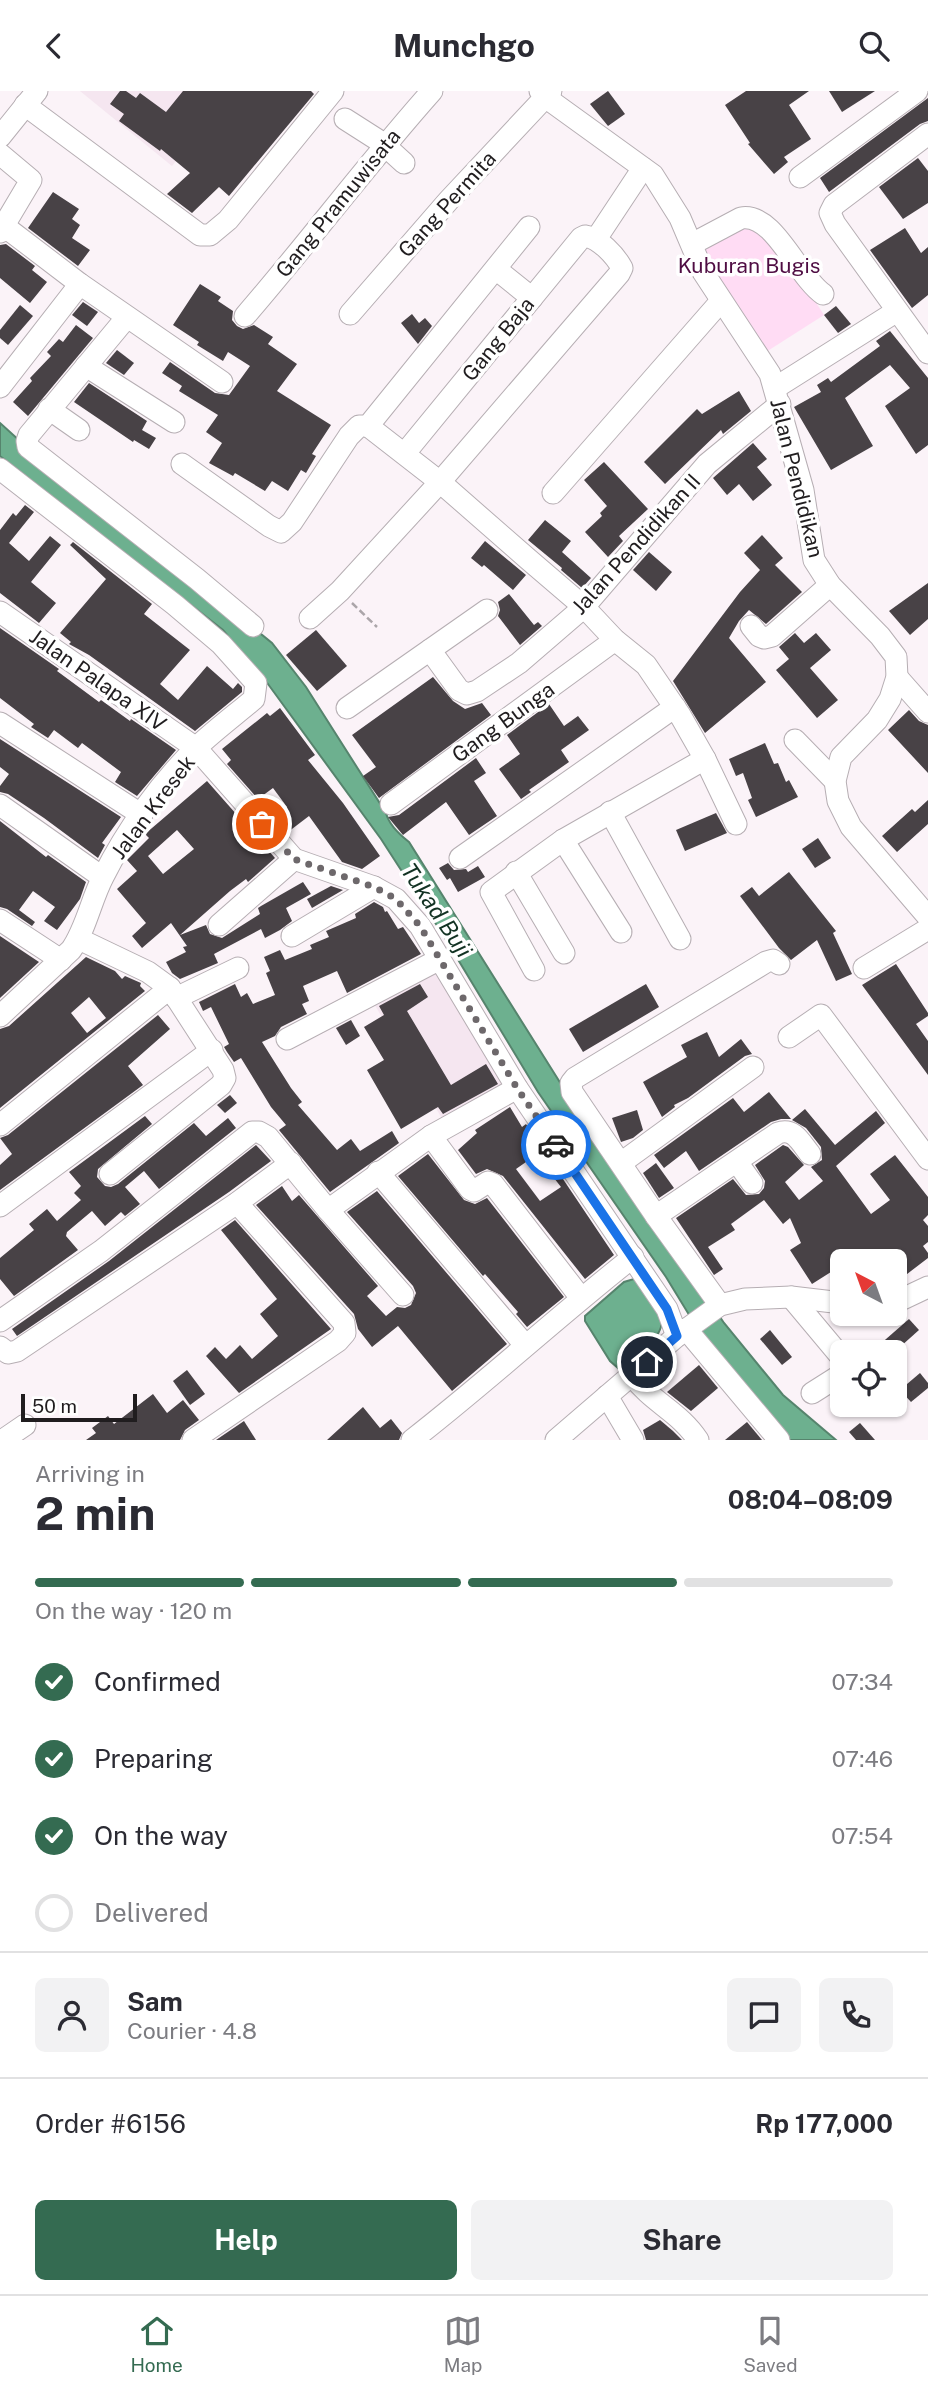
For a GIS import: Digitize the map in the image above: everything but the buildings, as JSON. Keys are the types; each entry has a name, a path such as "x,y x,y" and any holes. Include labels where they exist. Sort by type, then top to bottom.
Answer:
{"street":[{"path":"0,137 19,105 200,235 210,235 229,220 333,91"},
{"name":"Gang Pramuwisata","path":"245,316 298,255 384,145 432,91"},
{"path":"800,177 917,91"},
{"name":"Jalan Pendidikan","path":"546,93 580,124 653,175 663,191 692,244 703,272 770,374 803,490 814,560 831,585 880,636 896,657 897,677"},
{"name":"Gang Permita","path":"350,314 546,93"},
{"path":"345,119 384,145 404,163"},
{"path":"925,143 834,205 830,213 835,224 928,353"},
{"path":"0,154 31,180 2,229 222,382"},
{"name":"Gang Baja","path":"405,453 581,238 590,236 596,239 643,168"},
{"path":"692,244 699,238 750,216 761,221 774,234 808,281 823,294"},
{"path":"368,426 529,227"},
{"path":"310,618 340,591 440,482 619,274 622,268 618,261 596,239"},
{"path":"496,269 532,297"},
{"path":"0,387 79,284"},
{"path":"553,493 721,301"},
{"name":"Jalan Pendidikan II","path":"430,650 459,690 467,694 477,691 519,663 584,607 707,464 777,396 897,311"},
{"path":"127,317 29,435 29,447 253,626"},
{"path":"86,366 174,422"},
{"path":"49,409 79,430"},
{"path":"182,464 281,532 292,522 349,436 359,426 368,426 440,482 584,607 615,640 646,665 675,707 705,759 736,824"},
{"path":"0,469 175,605 221,644 256,683 254,699 196,748"},
{"path":"751,626 759,636 772,636 831,585"},
{"path":"347,708 487,610"},
{"name":"Jalan Palapa XIV","path":"0,612 196,748"},
{"name":"Gang Bunga","path":"391,804 615,640"},
{"path":"897,677 928,712"},
{"path":"897,677 890,699 877,720 841,757 835,781 838,801 851,827 928,917"},
{"path":"460,858 675,707"},
{"path":"0,723 142,815"},
{"path":"796,740 835,781"},
{"name":"Jalan Kresek","path":"4,1005 61,960 79,939 103,877 161,788 196,748 294,859 374,887 396,899 420,926 517,1088 667,1309 779,1440"},
{"path":"534,970 491,892 563,840 705,759"},
{"path":"0,805 103,877"},
{"path":"610,812 680,939"},
{"path":"563,840 621,932"},
{"path":"219,925 294,859"},
{"path":"516,872 564,953"},
{"path":"292,936 374,887"},
{"path":"0,920 61,960"},
{"path":"864,968 928,929"},
{"path":"79,939 148,972 173,993 212,1050 225,1078 221,1085 110,1174"},
{"path":"287,1039 440,959"},
{"path":"719,1306 572,1092 571,1083 575,1078 766,961 773,960 779,964"},
{"path":"0,1125 173,993 238,968"},
{"path":"789,1037 821,1015 928,1159"},
{"path":"0,1206 212,1050"},
{"path":"621,1163 753,1067"},
{"path":"328,1210 431,1136 517,1088"},
{"path":"656,1216 785,1130 793,1133 810,1154"},
{"path":"0,1321 101,1251 252,1132 268,1137 403,1295"},
{"path":"431,1136 470,1189 474,1191 488,1182 493,1184 581,1298"},
{"path":"737,1162 752,1183"},
{"path":"0,1347 8,1353 17,1351 237,1203 291,1163"},
{"path":"378,1172 525,1345"},
{"path":"194,1440 338,1341 345,1333 344,1323 237,1203"},
{"path":"412,1440 633,1257"},
{"path":"907,1297 928,1287"},
{"path":"791,1297 830,1344"},
{"path":"555,1440 685,1330 719,1306 745,1299 791,1297 830,1302"},
{"path":"632,1375 644,1392 676,1414 698,1440"},
{"path":"812,1393 830,1382"},
{"path":"607,1396 633,1440"},
{"path":"3,1440 25,1425"}],"path":[{"path":"340,591 377,627"}],"shaded area":[{"path":"80,91 230,91 172,166"},
{"path":"433,966 504,1086 444,1122 373,1002"}],"green space":[{"name":"Kuburan Bugis","path":"746,218 768,228 824,315 766,352 697,245"}],"water":[{"name":"Tukad Buji","path":"0,423 43,462 272,643 306,687 392,826 409,842 593,1135 724,1323 783,1395 836,1440 789,1440 702,1336 666,1277 538,1092 445,938 381,839 268,684 223,630 0,456"},
{"path":"639,1280 662,1320 661,1327 646,1349 618,1368 610,1361 585,1321 585,1316 624,1282"}],"way so far":[{"path":"262,824 294,859 374,887 396,899 420,926 517,1088 556,1145"}],"route":[{"path":"556,1145 667,1309 677,1336 647,1362"}]}
